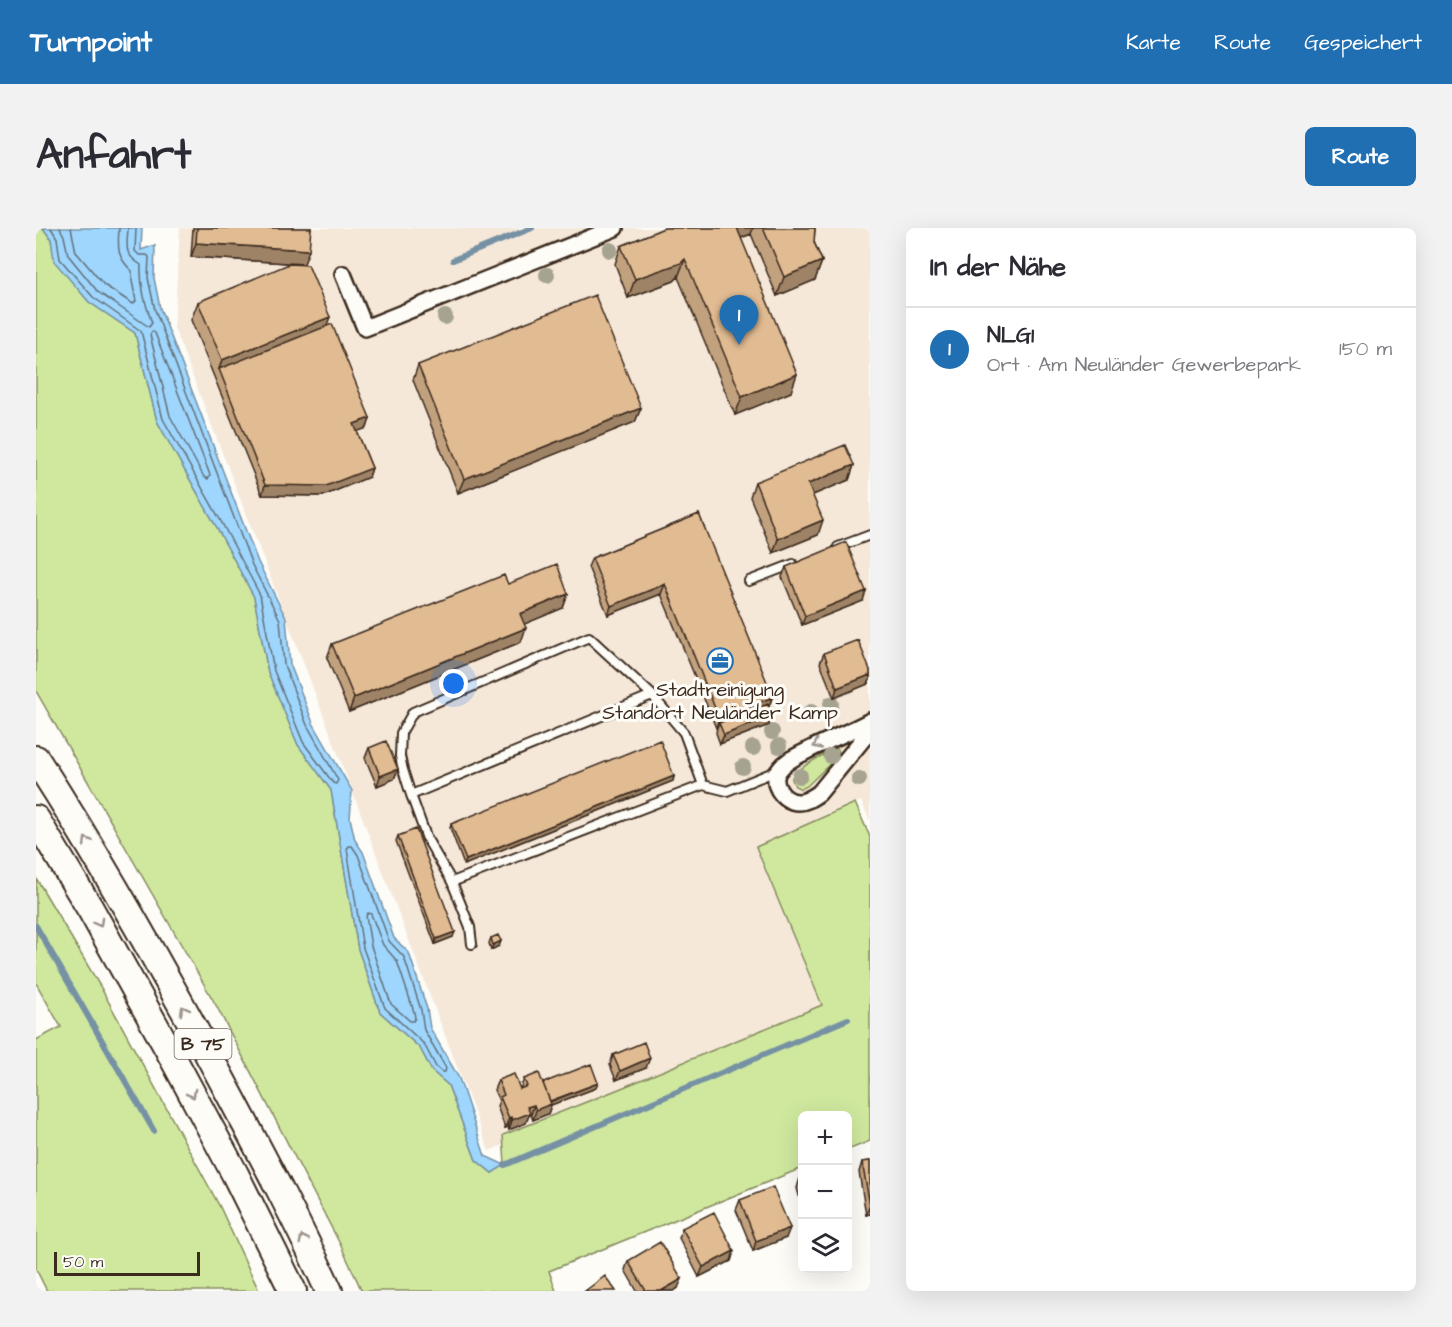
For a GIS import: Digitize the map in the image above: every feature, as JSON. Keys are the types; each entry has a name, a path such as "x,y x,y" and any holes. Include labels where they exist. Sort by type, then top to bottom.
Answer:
{"highway":[{"name":"B 75","path":"36,744 65,804"},
{"name":"B 75","path":"36,759 118,893 196,1032 329,1291"},
{"name":"B 75","path":"36,819 91,910 167,1047 235,1174 293,1291"}],"street":[{"path":"343,273 365,328 615,228"},
{"path":"868,736 819,793 809,800 791,801 778,789 776,779 778,771 787,762 870,721"}],"lane":[{"path":"828,551 870,535"},
{"path":"748,581 797,563"},
{"path":"472,944 470,927 452,882 427,839 403,770 400,756 401,733 413,712 589,637 652,695 684,734 703,785"},
{"path":"411,795 652,695"},
{"path":"452,882 703,785 727,791 778,771"}],"shaded area":[{"path":"180,228 870,228 870,821 861,801 762,844 829,1013 489,1151 174,328"}],"green space":[{"path":"36,228 43,228 51,239 55,261 89,302 135,333 157,421 254,597 268,672 298,745 331,790 358,949 380,1012 420,1048 432,1071 448,1085 476,1160 492,1173 505,1164 503,1135 822,1005 756,847 855,803 870,837 870,1141 852,1148 852,1111 798,1111 798,1170 549,1271 556,1291 362,1291 217,1007 36,691"},
{"path":"834,749 838,749 837,757 807,786 801,789 795,786 792,778 794,774"},
{"path":"36,878 100,986 220,1207 259,1291 47,1291 36,1269 36,1040 61,1027 36,983"}],"water":[{"path":"43,228 142,228 141,250 155,245 154,278 160,308 258,562 286,618 290,664 313,723 352,791 350,818 355,840 363,852 394,938 409,953 427,1009 430,1028 459,1078 485,1156 505,1165 492,1173 476,1160 448,1085 432,1071 420,1048 380,1012 358,949 331,790 298,745 268,672 254,597 157,421 135,333 89,302 54,261 51,239"}],"building":[{"path":"197,228 311,228 309,250 196,243"},
{"path":"664,228 737,228 797,374 742,397 685,259 681,263 635,279 621,246"},
{"path":"763,228 815,228 814,242 822,261 784,277"},
{"path":"289,264 308,265 330,317 222,360 198,302"},
{"path":"595,295 641,408 464,479 418,365"},
{"path":"332,324 370,418 354,424 372,468 326,486 265,485 219,369"},
{"path":"845,445 854,465 808,484 823,520 778,539 755,482"},
{"name":"Stadtreinigung Standort Neuländer Kamp","path":"699,514 773,697 719,718 665,584 611,606 592,558"},
{"path":"846,542 866,591 805,616 786,567"},
{"path":"557,564 568,594 520,614 526,628 354,698 332,644 504,575 508,584"},
{"path":"858,640 870,675 837,688 824,653"},
{"path":"768,704 772,715 724,735 719,723"},
{"path":"660,740 674,776 466,860 451,824"},
{"path":"386,741 398,769 380,776 369,748"},
{"path":"416,829 455,932 436,939 398,836"},
{"path":"498,935 501,941 493,945 491,938"},
{"path":"644,1042 650,1058 620,1071 613,1055"},
{"path":"591,1064 598,1083 550,1101 543,1083"},
{"path":"539,1073 551,1104 536,1110 534,1105 527,1107 530,1113 512,1120 500,1097 504,1095 498,1080 514,1074 520,1089 527,1086 524,1079"},
{"path":"870,1161 870,1205 862,1162"},
{"path":"773,1187 790,1228 756,1241 740,1200"},
{"path":"714,1212 734,1251 703,1267 682,1228"},
{"path":"660,1242 682,1279 661,1291 646,1291 628,1261"},
{"path":"605,1276 616,1291 585,1291"}],"waterway":[{"path":"453,260 532,228"},
{"path":"36,926 154,1131"},
{"path":"505,1165 848,1019"}],"place":[{"name":"NLG1","path":"739,345"},
{"name":"Stadtreinigung Standort Neuländer Kamp","path":"720,661"}]}
